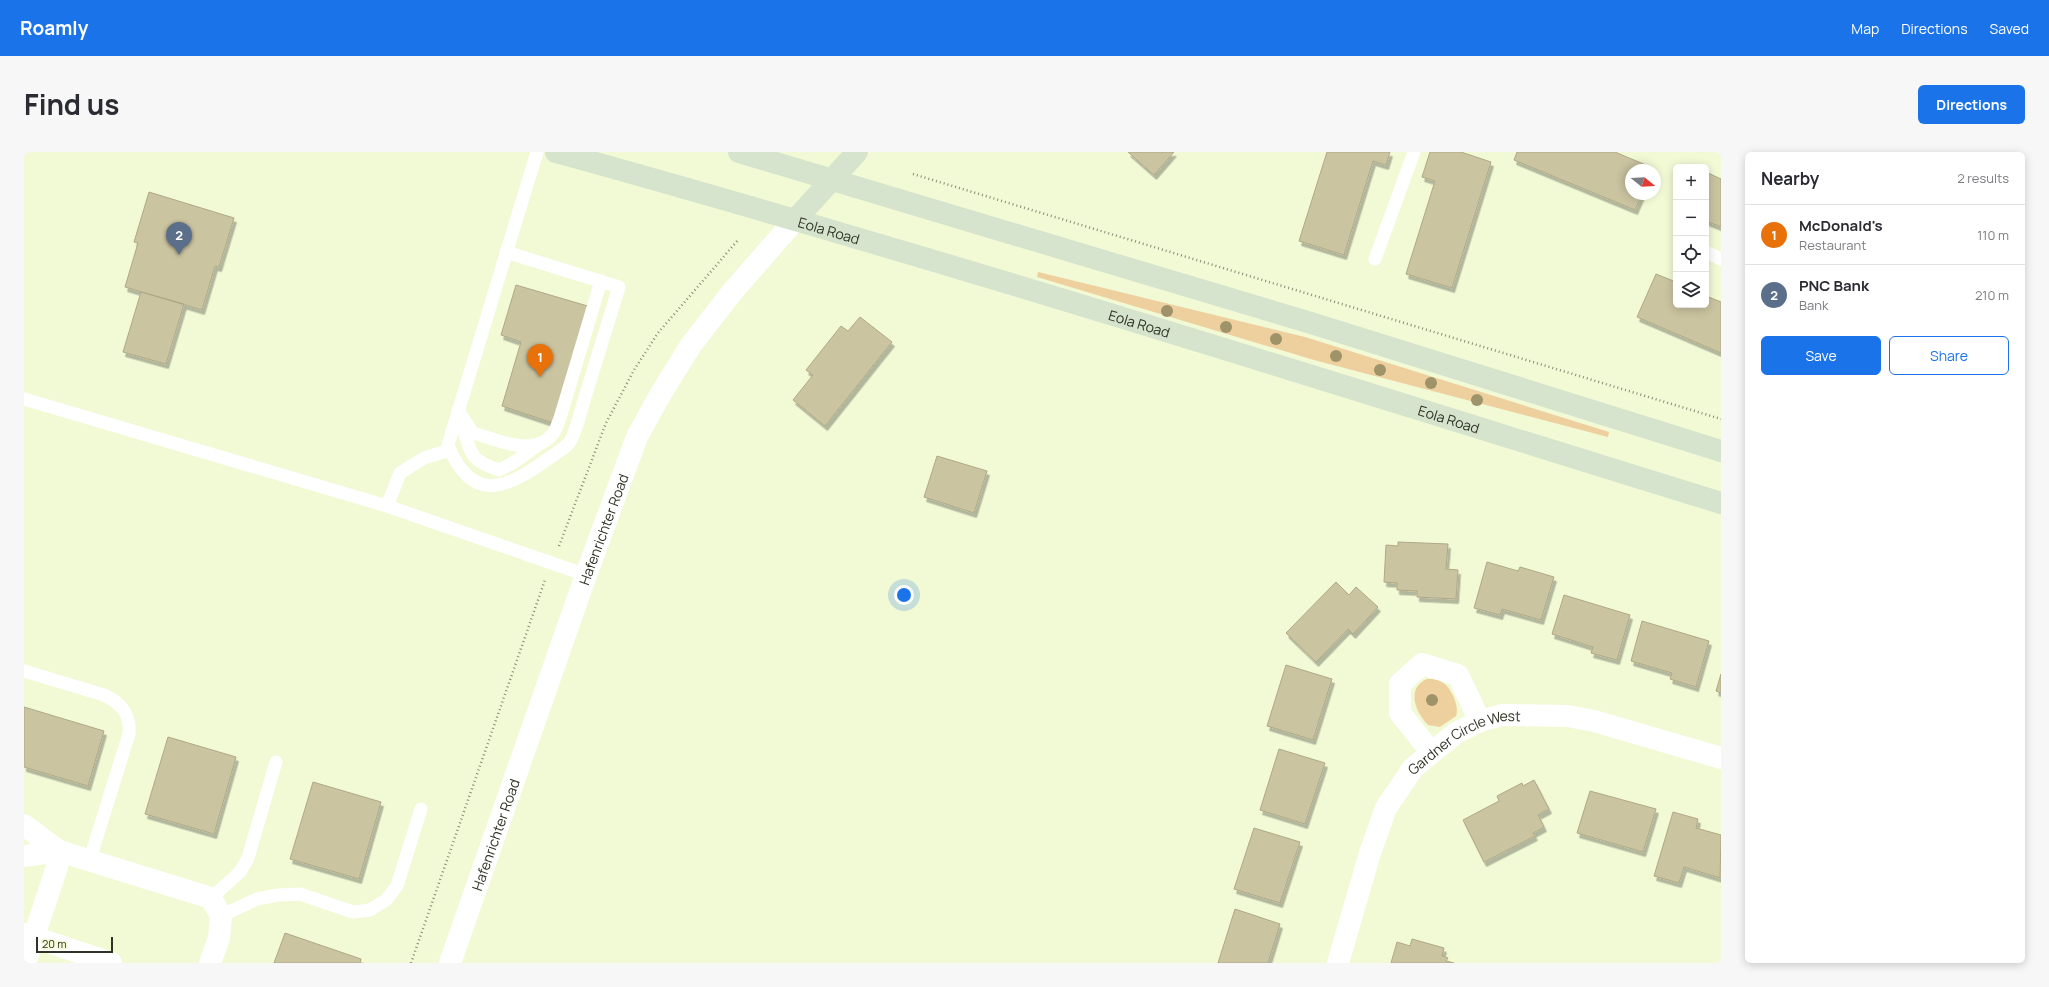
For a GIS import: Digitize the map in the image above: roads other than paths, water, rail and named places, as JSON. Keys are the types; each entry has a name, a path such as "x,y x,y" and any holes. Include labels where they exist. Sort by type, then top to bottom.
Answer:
{"street":[{"name":"Eola Road","path":"556,152 796,219 1018,288 1325,379 1721,503"},
{"path":"739,152 834,179 1318,325 1721,451"},
{"name":"Hafenrichter Road","path":"450,963 586,574 637,437 660,395 691,345 733,291 857,152"},
{"path":"1431,752 1400,713 1400,684 1422,664 1458,675 1480,722"},
{"name":"Gardner Circle West","path":"1338,963 1370,853 1386,808 1413,768 1456,733 1480,722 1502,715 1568,716 1594,721 1721,758"},
{"path":"24,825 59,851 90,859 216,907 219,938 210,963"},
{"path":"24,856 59,851"},
{"path":"25,963 29,936 57,867 59,851"},
{"path":"29,936 111,963"}],"lane":[{"path":"506,252 619,287 571,442 520,479 506,484 492,486 480,484 467,476 458,466 448,445 458,410 506,252 537,152"},
{"path":"1375,259 1414,152"},
{"path":"1709,253 1721,259"},
{"path":"458,410 470,451 482,465 499,470 513,463 552,435 560,418 601,281"},
{"path":"24,399 388,506 586,574"},
{"path":"458,410 473,433 520,446 537,446"},
{"path":"388,506 400,473 424,458 450,450"},
{"path":"24,671 104,695 116,700 126,711 130,724 129,734 90,859"},
{"path":"216,907 248,858 276,762"},
{"path":"216,907 278,894 300,894 353,912 370,910 386,900 397,886 421,809"}],"place":[{"name":"PNC Bank","path":"179,255"},
{"name":"McDonald's","path":"540,377"}]}
